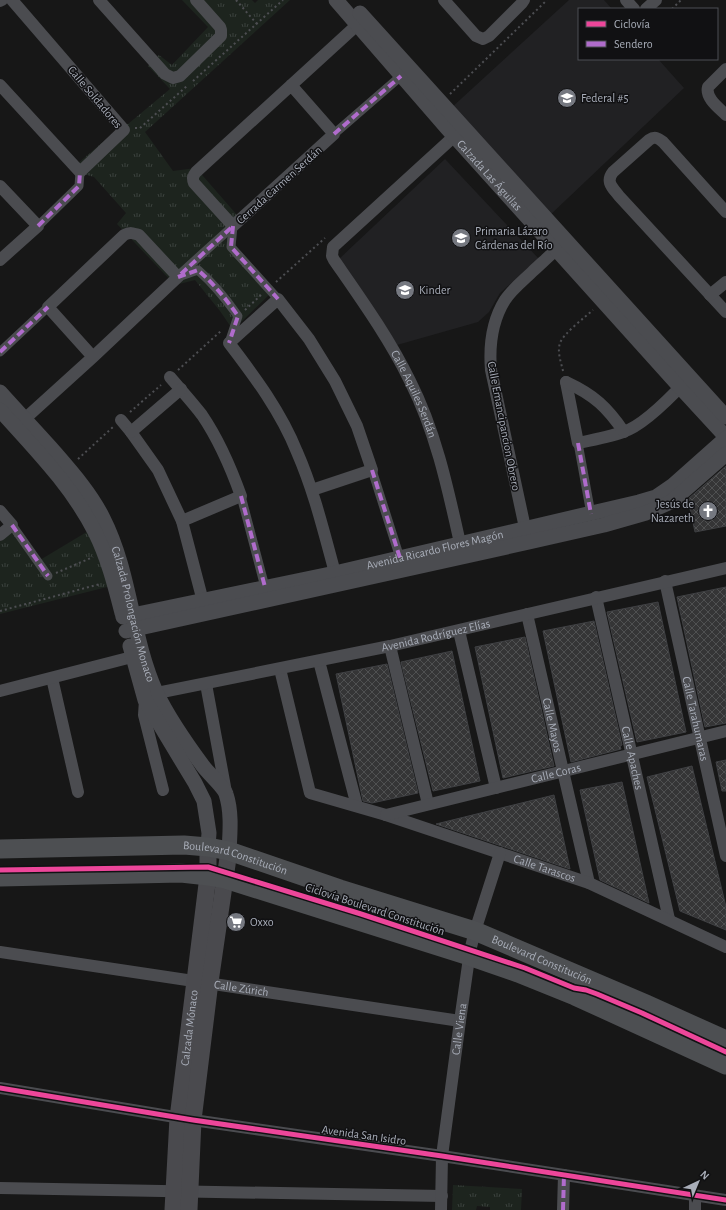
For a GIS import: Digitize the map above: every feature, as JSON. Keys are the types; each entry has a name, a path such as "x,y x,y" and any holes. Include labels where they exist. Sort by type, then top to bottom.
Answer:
{"main road":[{"name":"Boulevard Constitución","path":"0,849 184,846 208,847 229,851 340,889 475,931 726,1040"},
{"name":"Calzada Mónaco","path":"208,847 217,877"},
{"name":"Calzada Mónaco","path":"173,1210 181,1192 185,1119 202,981 217,877 229,851"},
{"name":"Boulevard Constitución","path":"0,877 181,873 217,877 470,956 518,973 575,996 726,1065"},
{"path":"575,996 591,1000 626,1014 636,1016 642,1014 646,1004"},
{"name":"Calzada Mónaco","path":"181,1192 189,1210"}],"street":[{"name":"Calle Soldadores","path":"12,0 124,130 80,172"},
{"path":"99,0 165,74 173,78 180,76 221,36 220,27 196,0"},
{"name":"Calzada Las Águilas","path":"336,0 361,22 442,103 459,132"},
{"name":"Calzada Las Águilas","path":"349,0 361,22 401,76 459,132 685,382 726,437"},
{"path":"444,0 476,36 483,39 488,36 524,0"},
{"path":"626,0 633,8"},
{"path":"647,8 656,0"},
{"name":"Cerrada Carmen Serdán","path":"334,134 233,226 192,180 193,176 361,22"},
{"path":"726,69 708,86 707,92 708,96 726,115"},
{"path":"291,85 334,134 401,76"},
{"path":"0,85 80,172 79,186 0,260"},
{"path":"330,242 459,132"},
{"path":"726,212 663,142 657,138 649,140 613,172 610,178 609,183 616,192 726,312"},
{"path":"0,186 38,226"},
{"path":"20,423 233,226"},
{"path":"233,226 231,247 278,299 309,338 335,381 357,426 400,558"},
{"path":"0,352 124,235 131,233 139,235 178,277"},
{"name":"Calle Aquiles Serdán","path":"330,242 334,260 385,336 413,388 429,424 441,464 462,550"},
{"name":"Calzada Las Águilas","path":"561,245 603,302 685,382 726,417"},
{"name":"Calle Emancipancion Obrero","path":"527,536 491,370 491,334 497,317 506,300 517,287 561,245"},
{"path":"178,277 198,270 223,295 238,316 230,343"},
{"path":"710,295 726,282"},
{"path":"230,343 278,299"},
{"path":"48,307 93,357"},
{"path":"230,343 255,376 278,412 297,450 312,490 337,579"},
{"path":"170,377 202,416 218,442 232,470 241,496 265,587"},
{"path":"566,382 584,391 600,402 614,416 624,432"},
{"path":"566,382 592,514"},
{"path":"578,443 624,432 636,426 648,417 685,382"},
{"path":"131,432 181,389"},
{"name":"Calzada Prolongación Monaco","path":"0,392 20,423 84,512 96,532 129,623 151,696 204,801 208,827 208,847"},
{"name":"Calzada Prolongación Monaco","path":"0,410 20,423 68,468 87,492 103,518 112,537 120,560 129,623"},
{"path":"121,420 158,470 182,521 205,607"},
{"name":"Avenida Ricardo Flores Magón","path":"527,536 592,514 656,497 672,486 726,437"},
{"name":"Avenida Ricardo Flores Magón","path":"129,623 337,579 527,536 604,525 646,513 671,502 726,454"},
{"path":"312,490 372,470"},
{"path":"182,521 241,496"},
{"path":"0,511 12,525 48,576"},
{"path":"0,535 12,525"},
{"name":"Avenida Ricardo Flores Magón","path":"205,607 265,587 337,579 400,558 462,550"},
{"name":"Avenida Rodríguez Elías","path":"151,696 459,631 596,597 726,568"},
{"name":"Calle Tarahumaras","path":"665,581 726,856"},
{"name":"Calle Apaches","path":"596,597 669,919"},
{"name":"Calle Mayos","path":"527,614 589,883"},
{"path":"459,631 496,788"},
{"path":"390,646 428,804"},
{"path":"0,691 138,657"},
{"path":"319,661 357,806"},
{"name":"Calle Tarascos","path":"280,669 310,793 386,815 589,883 669,919 726,947"},
{"path":"52,678 78,792"},
{"path":"206,684 231,827 229,851"},
{"path":"151,696 144,715 163,790"},
{"name":"Calzada Prolongación Monaco","path":"151,696 171,720 207,771 226,792"},
{"name":"Calle Coras","path":"386,815 726,731"},
{"name":"Calle Viena","path":"441,1210 442,1156 470,956 475,931 500,853"},
{"name":"Calle Zúrich","path":"0,952 460,1020"},
{"name":"Avenida San Isidro","path":"0,1088 185,1119 564,1174 695,1196 720,1203"},
{"path":"563,1210 564,1174"},
{"path":"0,1188 442,1196"},
{"path":"695,1196 695,1210"}],"path":[{"path":"236,0 257,24"},
{"path":"124,130 140,128 283,0"},
{"path":"442,103 547,0"},
{"path":"673,8 681,0"},
{"path":"68,468 268,289 330,242"},
{"path":"566,382 559,354 559,344 562,337 603,302"},
{"path":"48,576 104,553"},
{"path":"0,611 113,581"}],"shaded area":[{"name":"Federal #5","path":"569,0 604,0 611,8 578,8 578,60 659,60 684,88 548,217 450,109"},
{"path":"445,159 539,259 500,293 489,312 478,322 397,345 339,259"}],"green space":[{"path":"182,0 252,0 255,3 258,0 290,0 145,132 173,171 196,168 237,215 234,248 273,291 233,330 195,280 175,285 117,224 126,213 94,177 70,170 124,124 128,124 170,89 148,66 159,55 172,65 208,27"},
{"path":"12,518 40,560 90,530 111,586 0,614 0,529"},
{"path":"453,1185 522,1189 521,1210 490,1210 490,1207 477,1206 476,1210 452,1210"}],"building":[{"name":"Jesús de Nazareth","path":"726,466 726,526 695,532 688,499"},
{"path":"726,587 726,723 705,727 677,597"},
{"path":"658,602 686,732 637,742 607,612"},
{"path":"594,621 622,745 620,746 621,749 571,762 543,631"},
{"path":"525,637 554,766 503,778 475,647"},
{"path":"452,651 480,781 433,791 401,662"},
{"path":"387,664 418,793 372,803 363,801 336,674"},
{"path":"726,760 726,791 722,791 716,762"},
{"path":"692,766 726,907 726,930 680,911 647,777"},
{"path":"622,782 649,903 600,880 580,790"},
{"path":"554,795 570,869 436,824"}],"marked path":[{"path":"334,134 401,76"},
{"path":"38,226 79,186 80,172"},
{"path":"233,226 231,247 278,299"},
{"path":"181,274 233,226"},
{"path":"178,277 198,270 215,286 229,304 238,316 229,343"},
{"path":"0,352 48,307"},
{"path":"578,443 591,514"},
{"path":"372,470 400,558"},
{"path":"241,496 265,587"},
{"path":"12,525 48,576"},
{"path":"563,1210 564,1175"}],"cycle path":[{"name":"Ciclovía Boulevard Constitución","path":"0,870 208,867 361,914 525,968 574,988 597,994 726,1052"},
{"path":"0,1088 193,1120 442,1156 726,1200"}],"place":[{"name":"Federal #5","path":"567,98"},
{"name":"Primaria Lázaro Cárdenas del Río","path":"461,238"},
{"name":"Kinder","path":"405,290"},
{"name":"Jesús de Nazareth","path":"708,511"},
{"name":"Oxxo","path":"236,922"}]}
